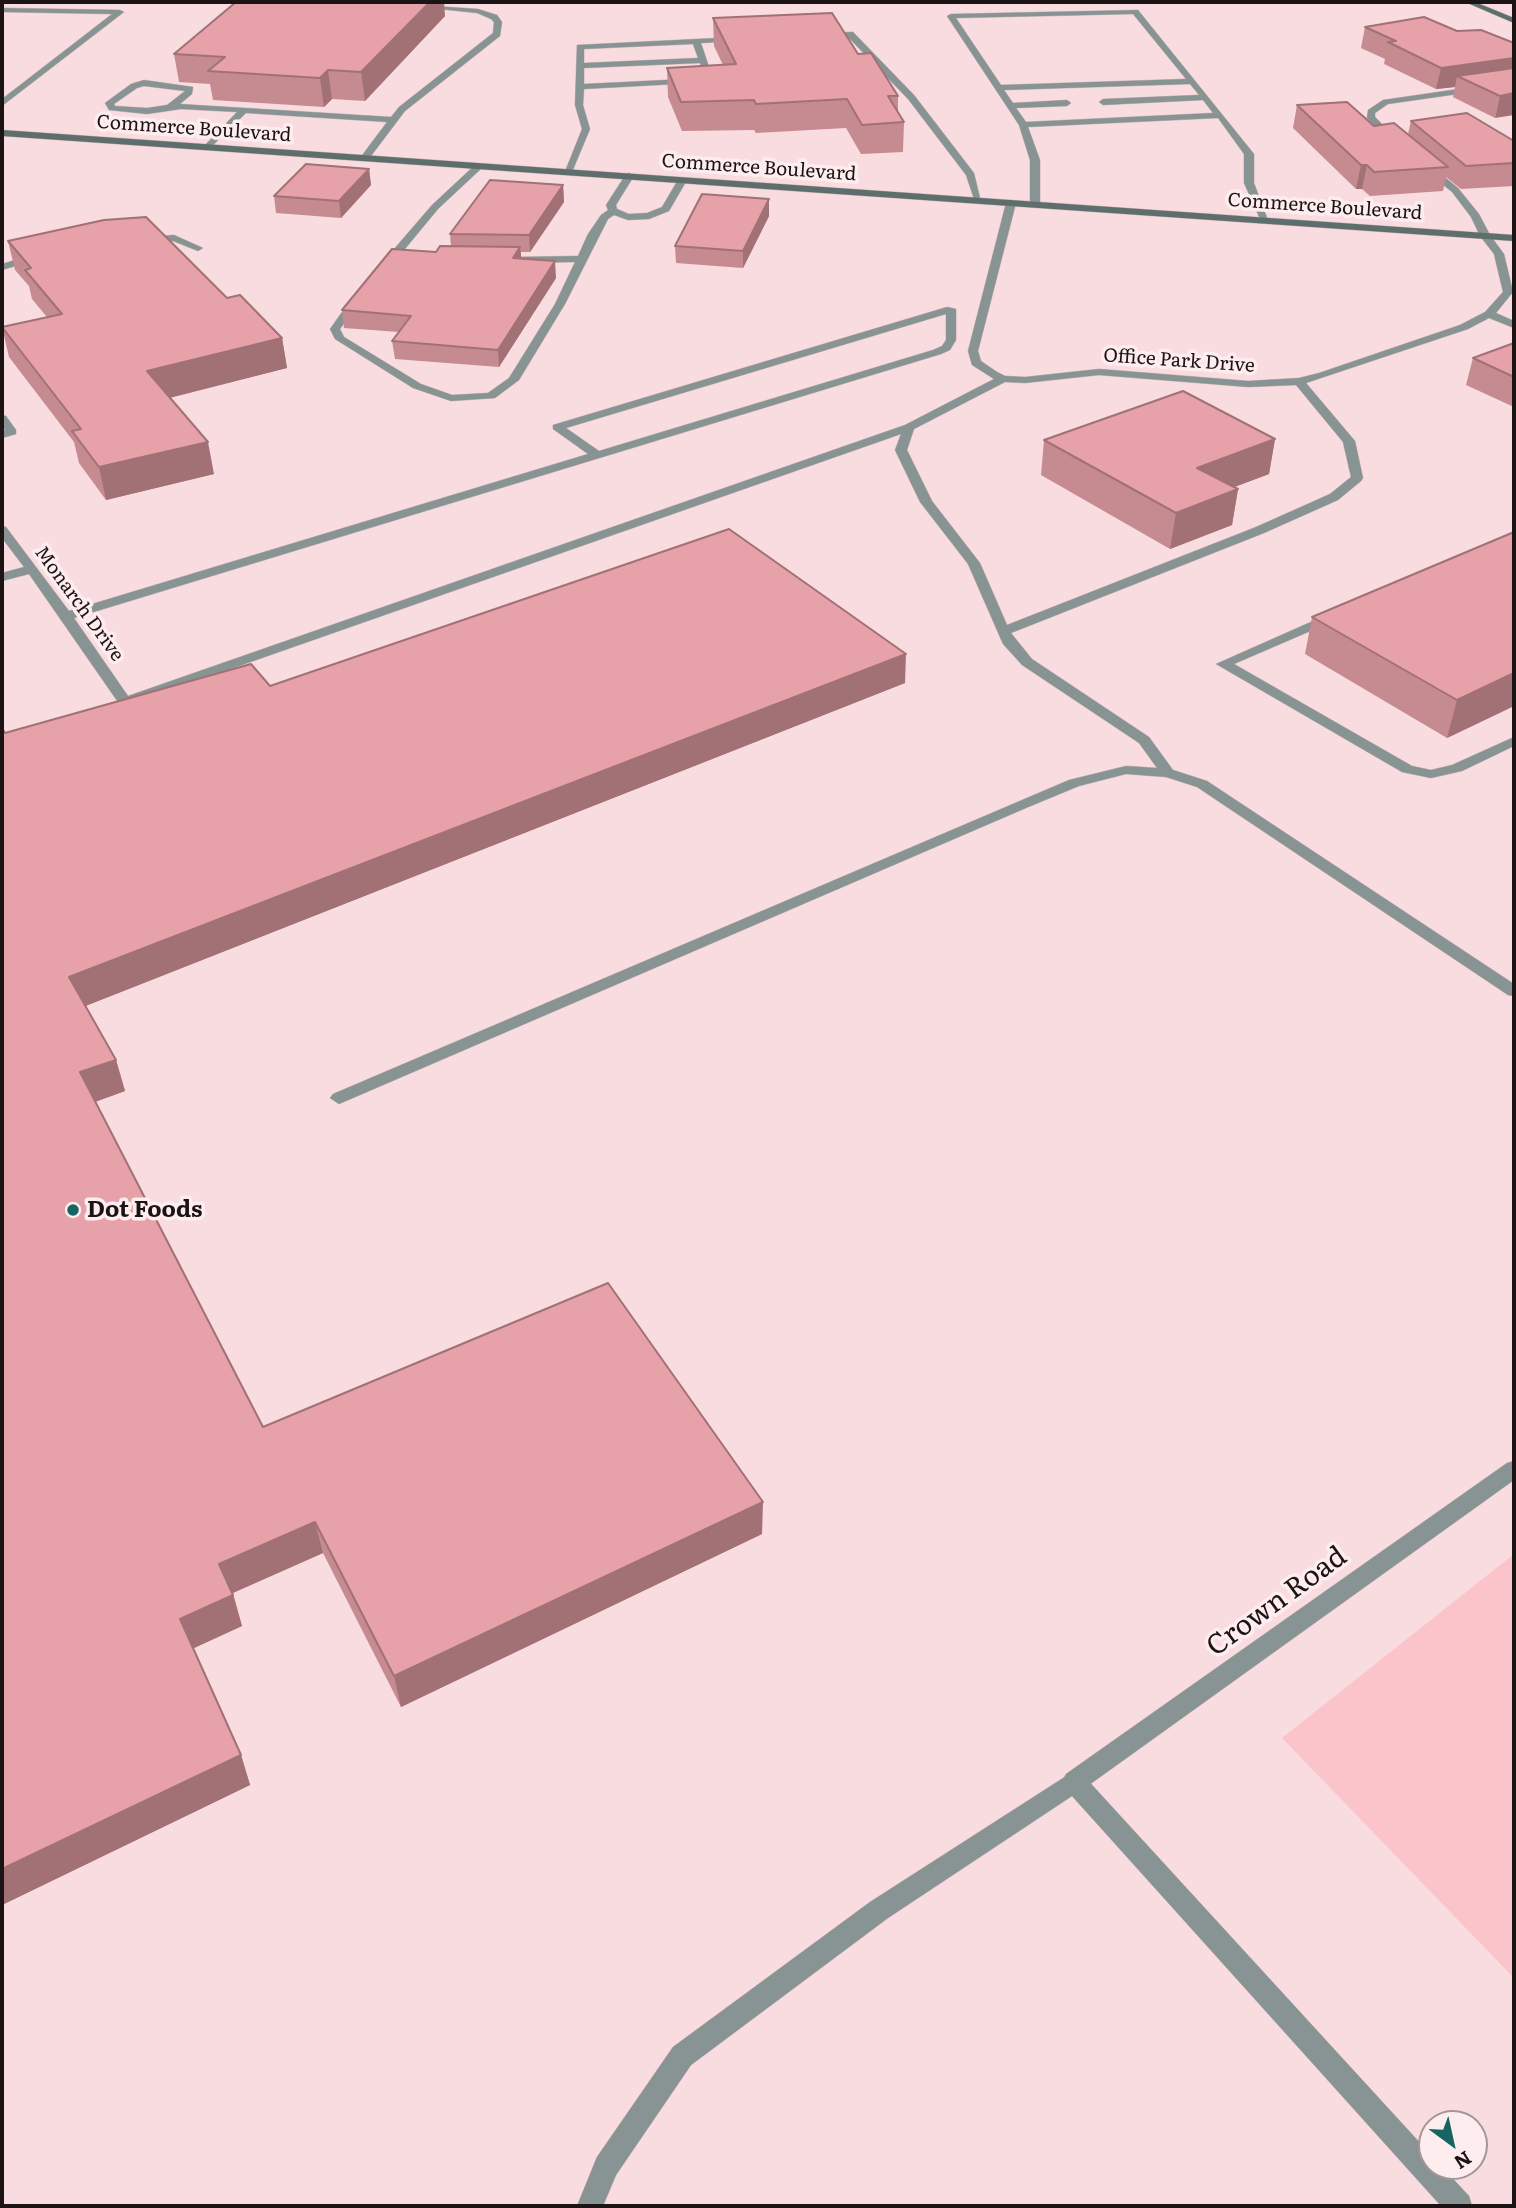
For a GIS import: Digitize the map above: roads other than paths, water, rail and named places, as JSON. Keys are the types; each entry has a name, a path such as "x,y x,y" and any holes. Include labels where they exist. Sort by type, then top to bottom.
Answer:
{"street":[{"path":"365,158 402,109 497,34 498,22 494,17 478,11 377,2"},
{"path":"1469,2 1514,21"},
{"path":"2,10 120,12 2,103"},
{"path":"1035,204 1035,160 1023,125 950,16 1135,12 1220,114 1249,154 1249,183 1265,221"},
{"path":"811,36 850,34 911,97 971,175 978,200"},
{"path":"567,172 586,129 579,105 580,47 747,39"},
{"path":"579,87 711,80 696,41"},
{"path":"579,66 703,60"},
{"path":"999,88 1192,81"},
{"path":"170,107 190,89 144,83 134,86 108,103 112,108 136,110 170,107 393,120"},
{"path":"1402,147 1371,118 1371,112 1376,107 1415,96 1514,83"},
{"path":"1103,102 1204,97"},
{"path":"1011,106 1067,103"},
{"path":"208,147 243,111"},
{"path":"1023,125 1220,114"},
{"name":"Commerce Boulevard","path":"2,133 1514,238"},
{"path":"1423,164 1467,202 1485,236 1499,254 1508,292 1489,314 1514,325"},
{"path":"380,273 435,208 479,166"},
{"path":"629,176 611,205 613,211 628,217 658,213 666,209 682,180"},
{"path":"1003,379 976,363 973,351 1011,203"},
{"path":"364,290 335,329 340,340 417,386 451,398 475,399 491,396 513,380 560,304 604,217 613,211"},
{"path":"136,241 174,238 198,248"},
{"path":"396,255 408,256"},
{"path":"2,267 43,256"},
{"path":"508,259 581,259"},
{"path":"66,616 937,352 946,348 951,340 951,309 557,427 597,455"},
{"name":"Office Park Drive","path":"1003,379 1025,380 1099,372 1248,384 1298,381 1322,376 1464,327 1489,314"},
{"path":"1003,379 909,428 901,450 926,502 974,563 1008,641 1027,662 1144,740 1168,773"},
{"path":"1003,631 1260,530 1334,497 1357,478 1349,442 1298,381"},
{"path":"2,418 12,432 2,435"},
{"name":"Monarch Drive","path":"2,530 125,702 909,428"},
{"path":"2,576 31,569"},
{"path":"1350,609 1223,664 1407,769 1431,774 1457,768 1514,741"},
{"path":"339,1098 1074,783 1126,770 1168,773 1202,785 1514,991"},
{"name":"Crown Road","path":"590,2206 606,2166 682,2056 879,1910 1074,1782 1514,1469"},
{"path":"1074,1782 1459,2206"}],"place":[{"name":"Dot Foods","path":"73,1210"}]}
